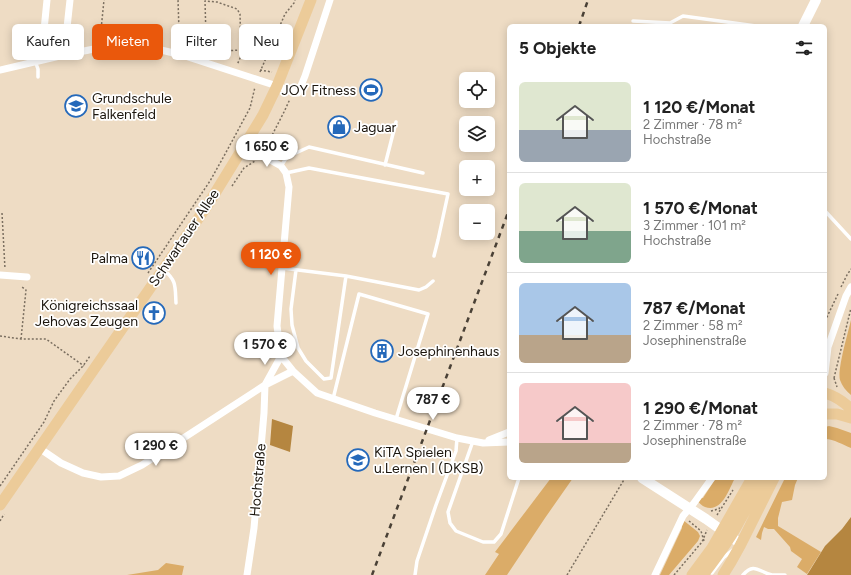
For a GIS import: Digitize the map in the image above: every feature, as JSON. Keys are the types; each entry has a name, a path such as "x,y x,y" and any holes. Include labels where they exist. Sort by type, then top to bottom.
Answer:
{"main road":[{"name":"Schwartauer Allee","path":"0,504 39,448 87,369 163,270 209,203 263,116 277,86 311,0"},
{"path":"827,394 839,399 851,409"},
{"path":"827,412 851,418"},
{"path":"703,575 720,554 727,534 751,480"},
{"path":"692,575 712,548 740,521 761,480"},
{"path":"723,575 741,544 773,480"}],"street":[{"path":"38,61 47,0"},
{"path":"67,24 70,0"},
{"path":"198,60 298,94 330,0"},
{"path":"804,24 816,0"},
{"path":"0,70 42,60"},
{"path":"244,145 281,166 286,173 289,187 277,326 281,356 293,371 317,393 375,413 457,438 483,442 507,442"},
{"path":"2,275 27,277"},
{"path":"827,349 846,296 851,287"},
{"name":"Hochstraße","path":"247,575 254,528 265,385 281,356"},
{"path":"39,448 61,463 83,473 101,477 119,476 142,465 265,385 293,371"},
{"path":"483,442 507,433"},
{"path":"645,480 712,523 741,544"},
{"path":"655,575 683,516 711,480"}],"lane":[{"path":"633,21 670,23 683,16 741,24"},
{"path":"38,61 38,77"},
{"path":"385,164 396,122"},
{"path":"281,166 287,157 309,147 423,173"},
{"path":"286,173 309,168 448,194 434,256"},
{"path":"827,213 851,239"},
{"path":"281,268 346,276 419,290 426,287 433,281"},
{"path":"163,270 174,282 176,304"},
{"path":"296,270 291,308 292,325 298,348 306,361 324,379 331,378 346,276"},
{"path":"334,399 359,294 428,314 396,419"},
{"path":"415,575 421,547 456,451 457,438"},
{"path":"473,441 448,512 450,523 456,531 483,542 494,542 501,534 518,480"},
{"path":"710,575 724,557 741,544"},
{"path":"743,575 751,568 756,568 773,575 785,575"}],"path":[{"path":"102,24 104,0"},
{"path":"178,0 179,24"},
{"path":"148,272 210,181 250,108 260,70 285,14 295,0"},
{"path":"206,24 205,1 217,2 237,10 240,14 240,24"},
{"path":"234,72 239,60"},
{"path":"262,155 284,112 292,92"},
{"path":"2,212 2,275"},
{"path":"21,339 26,290 22,287"},
{"path":"834,378 851,307"},
{"path":"0,336 21,339 46,339 87,369"},
{"path":"0,486 44,422 54,401 70,379 87,369 91,354"},
{"path":"567,575 624,480"},
{"path":"674,575 702,542 733,490"}],"shaded area":[{"path":"851,320 851,395 842,384 839,375 841,360"},
{"path":"272,419 293,426 290,452 270,445"},
{"path":"827,426 851,433 851,448 827,439"},
{"path":"549,480 572,480 507,575 485,575 499,554 495,552"},
{"path":"715,480 734,480 724,499 716,507 705,507 697,501 700,498 703,498"},
{"path":"784,480 797,480 792,500 782,502 778,518 778,526 821,552 807,574 797,567 802,559 791,551 790,547 774,529 764,527 761,540 756,537"},
{"path":"851,517 851,575 807,575 825,546 842,529"},
{"path":"683,520 698,532 700,536 698,541 669,575 660,575 682,528 681,524"},
{"path":"166,563 184,566 182,575 127,575 158,570"}],"railway":[{"path":"580,24 588,0"},
{"path":"372,575 507,215"}],"place":[{"name":"JOY Fitness","path":"371,90"},
{"name":"Grundschule Falkenfeld","path":"76,106"},
{"name":"Jaguar","path":"339,127"},
{"name":"Palma","path":"143,258"},
{"name":"Königreichssaal Jehovas Zeugen","path":"154,313"},
{"name":"Josephinenhaus","path":"382,351"},
{"name":"KiTA Spielen u.Lernen I (DKSB)","path":"358,460"}]}
